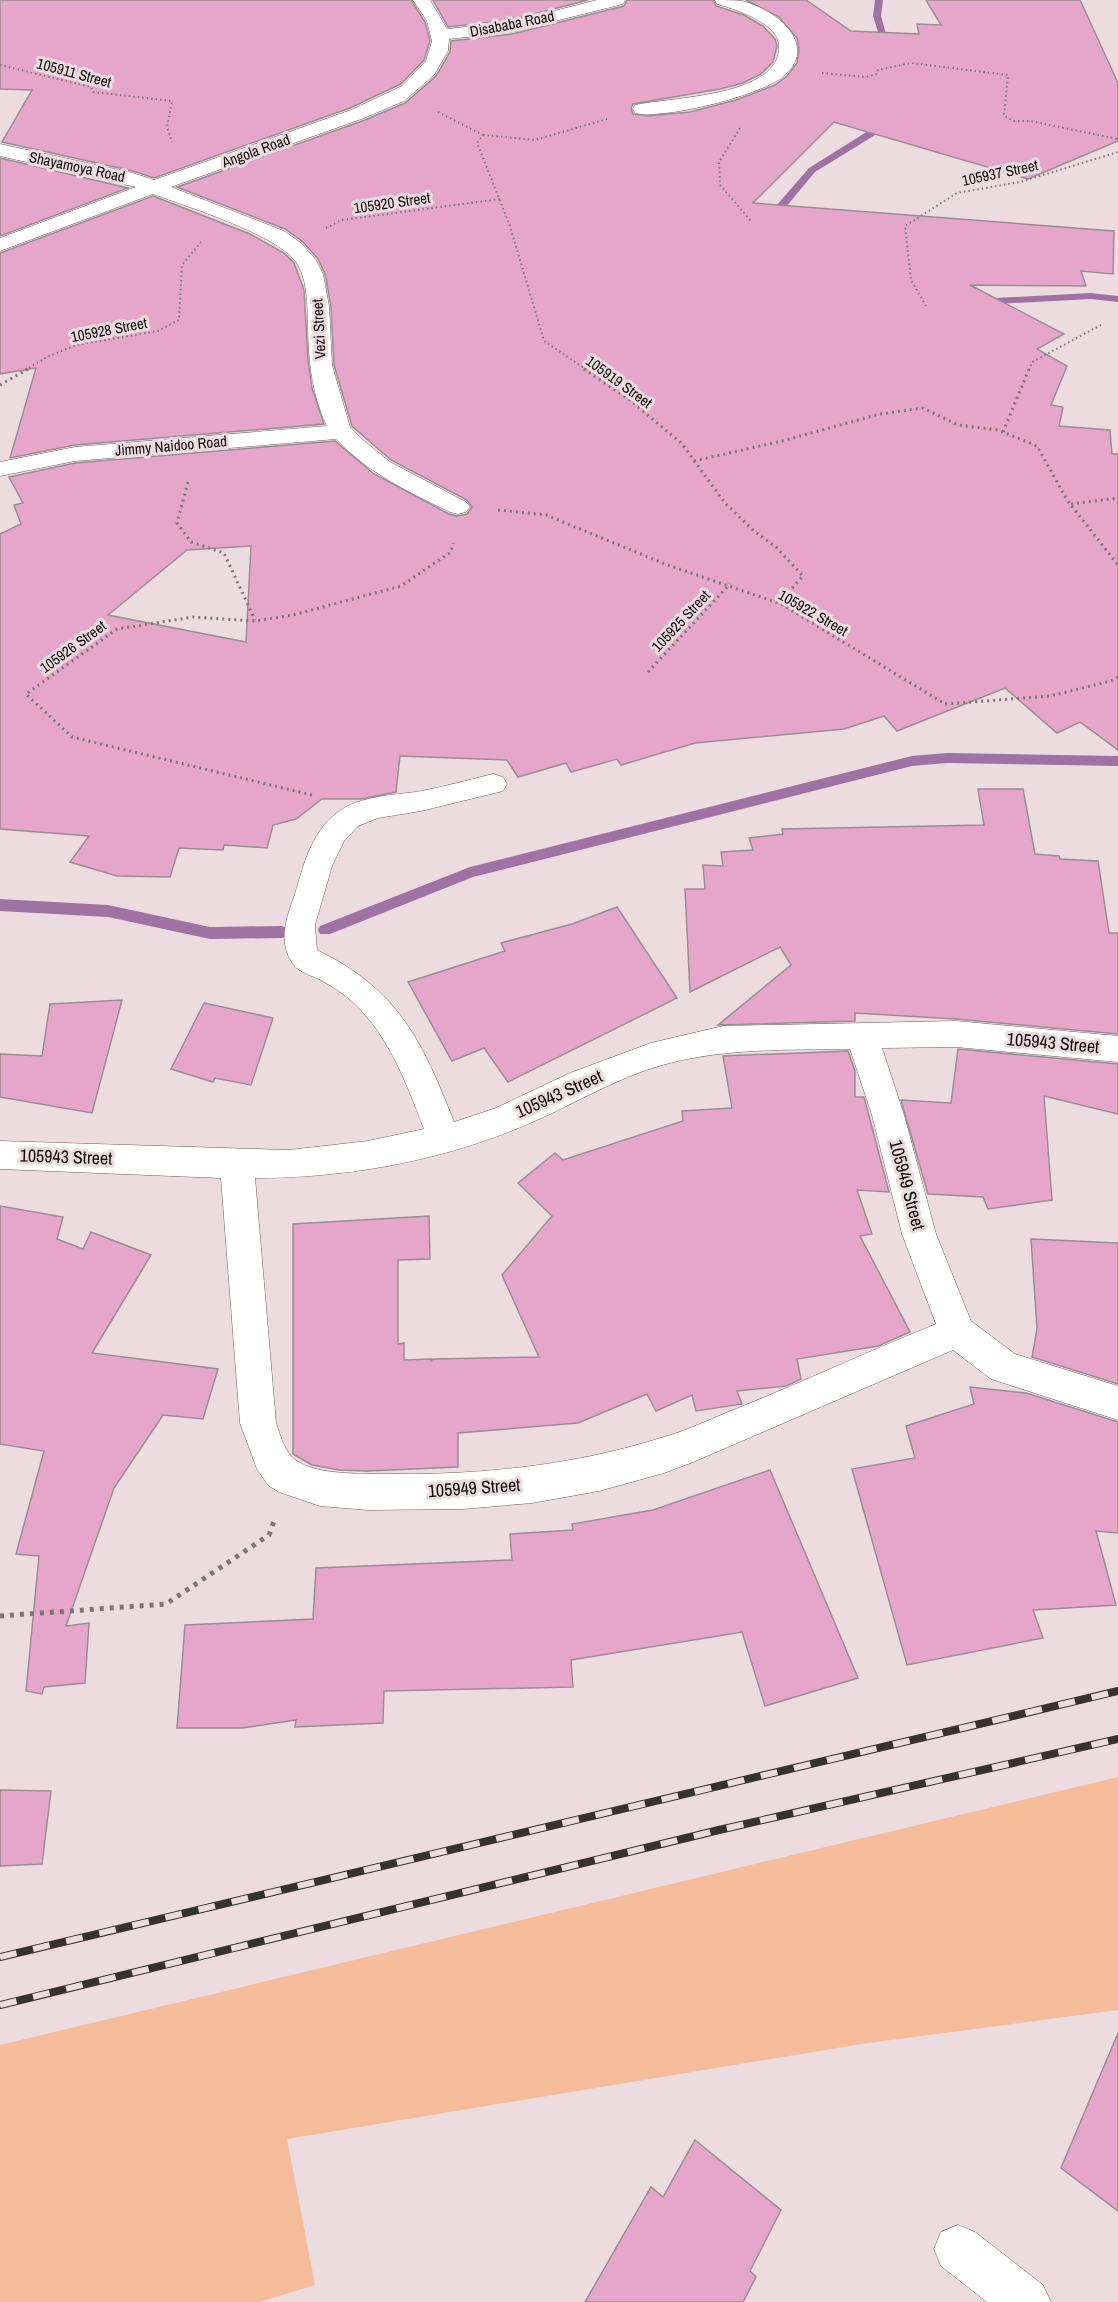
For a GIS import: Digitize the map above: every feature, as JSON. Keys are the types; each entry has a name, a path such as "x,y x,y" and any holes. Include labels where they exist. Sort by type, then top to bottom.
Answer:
{"street":[{"name":"Disababa Road","path":"442,35 511,27 617,0"},
{"path":"642,109 718,98 745,89 780,70 786,59 788,41 783,32 754,11 723,0"},
{"path":"426,5 442,35"},
{"name":"Angola Road","path":"0,245 152,187 350,117 403,93 418,82 431,67 440,53 442,35"},
{"name":"Shayamoya Road","path":"0,150 108,172 152,187"},
{"name":"Vezi Street","path":"152,187 277,234 305,257 317,288 320,361 336,420 342,432 365,454 407,482 458,507"},
{"name":"Jimmy Naidoo Road","path":"0,469 75,454 342,432"},
{"path":"444,1139 416,1068 389,1020 358,987 322,965 305,958 298,942 301,914 319,858 340,825 354,815 493,784"},
{"name":"105943 Street","path":"0,1155 290,1164 368,1155 444,1139 506,1119 581,1082 662,1052 723,1039 956,1034 1118,1049"},
{"name":"105949 Street","path":"291,1478 341,1490 452,1493 558,1481 664,1455 793,1404 887,1360 957,1332 919,1234 888,1115 862,1036"},
{"path":"237,1164 258,1423 266,1446 279,1471 291,1478"},
{"path":"957,1332 1004,1367 1118,1403"},
{"path":"958,2249 1026,2302"}],"path":[{"path":"780,70 866,77 877,74 878,70 911,63 1008,75 1004,116 1014,121 1030,121 1118,140"},
{"name":"105911 Street","path":"0,65 91,87 93,92 172,101 167,127 187,176"},
{"path":"745,89 750,111 719,162 720,185 751,221"},
{"path":"403,93 483,135 535,140 642,109"},
{"name":"105919 Street","path":"483,135 477,143 517,247 544,341 630,400 682,444 725,503 755,532 777,547 803,576 779,604"},
{"name":"105937 Street","path":"926,306 911,280 905,226 957,193 1020,182 1118,152"},
{"name":"105920 Street","path":"292,244 342,220 500,199"},
{"name":"105928 Street","path":"0,385 49,356 76,345 158,331 179,320 182,265 225,215"},
{"path":"1003,432 1032,362 1101,325"},
{"path":"694,461 782,441 880,414 922,408 958,425 1003,432 1036,446 1070,504 1118,565"},
{"path":"199,443 177,523 191,542 224,553 255,621"},
{"path":"1070,504 1118,498"},
{"name":"105922 Street","path":"458,507 546,515 665,564 730,584 779,604 945,704 1050,696 1111,681 1118,677"},
{"name":"105926 Street","path":"378,808 290,790 72,737 26,694 117,628 193,617 255,621 293,615 401,586 452,552 458,507"},
{"name":"105925 Street","path":"648,672 730,584"},
{"path":"0,1616 166,1604 268,1536 291,1478"}],"shaded area":[{"path":"1118,1777 1118,2010 861,2044 287,2139 315,2285 260,2302 0,2302 0,2045"}],"building":[{"path":"0,0 411,0 425,22 430,41 424,60 401,84 350,108 154,178 133,171 2,142 32,90 0,89"},
{"path":"433,0 588,0 511,20 448,27"},
{"path":"627,0 713,0 716,6 744,15 763,26 775,39 777,46 773,62 761,74 743,83 633,104 631,108 633,114 648,116 690,112 736,100 775,85 787,76 797,63 799,50 797,38 779,17 746,0 806,0 851,31 919,34 917,24 941,25 926,0 1080,0 1118,83 1118,141 1028,179 834,122 753,203 1114,231 1113,274 1081,271 1086,286 970,285 1064,334 1037,349 1067,366 1051,405 1063,407 1059,426 1110,430 1112,454 1118,454 1118,750 1080,722 1057,733 1005,688 897,731 884,716 844,729 695,743 621,765 617,759 571,772 566,763 518,777 507,760 400,756 396,792 361,799 322,799 296,819 273,825 267,848 224,845 223,850 179,848 170,877 117,876 70,862 89,836 0,829 0,534 21,524 14,505 23,503 9,477 75,463 335,441 374,474 449,514 457,516 467,514 472,507 467,500 391,460 352,426 334,365 331,306 325,274 318,259 303,242 285,229 177,187 365,120 405,103 436,76 450,52 451,41 512,34 624,6","holes":["251,546 246,642 108,615 187,550"]},
{"path":"0,158 128,188 0,236"},
{"path":"153,196 250,234 284,253 294,263 304,290 312,388 324,424 75,445 10,458 36,368 0,374 0,253"},
{"path":"978,789 1023,789 1035,854 1059,856 1060,859 1098,861 1109,933 1118,933 1118,1034 956,1019 855,1013 855,1021 718,1025 791,965 780,947 690,992 685,889 705,889 703,865 723,866 721,852 753,850 749,838 783,834 782,829 984,825"},
{"path":"617,907 677,998 508,1082 484,1048 452,1061 408,982 505,951 501,943 572,924"},
{"path":"122,1000 92,1113 0,1097 0,1054 42,1056 50,1004"},
{"path":"204,1003 273,1018 251,1085 215,1078 213,1082 171,1069"},
{"path":"958,1049 1118,1064 1118,1114 1044,1096 1052,1200 988,1209 983,1197 928,1194 901,1100 951,1103"},
{"path":"848,1051 855,1071 855,1097 864,1097 889,1192 857,1190 872,1234 860,1236 910,1332 878,1346 797,1359 801,1379 786,1386 737,1391 742,1404 696,1411 692,1395 656,1411 647,1394 578,1423 458,1433 458,1467 339,1470 312,1465 293,1454 293,1224 429,1216 430,1259 398,1260 398,1344 404,1343 404,1360 539,1357 502,1275 552,1216 518,1183 555,1153 563,1160 683,1121 682,1111 732,1108 723,1056"},
{"path":"0,1206 63,1217 57,1239 83,1249 91,1232 151,1255 92,1353 218,1369 203,1419 163,1415 114,1488 66,1626 89,1623 85,1683 44,1687 42,1694 26,1691 39,1556 16,1554 44,1451 0,1444"},
{"path":"1031,1239 1118,1243 1118,1384 1032,1357 1037,1329"},
{"path":"970,1387 1026,1393 1118,1422 1118,1533 1096,1531 1116,1605 1033,1610 1043,1638 907,1665 852,1469 915,1458 906,1426 974,1404"},
{"path":"770,1470 858,1678 765,1706 742,1632 571,1660 573,1687 384,1691 383,1723 295,1727 296,1720 242,1728 177,1728 185,1625 313,1619 316,1568 512,1560 510,1534 573,1530 572,1524 653,1510"},
{"path":"0,1790 51,1791 42,1864 0,1866"},
{"path":"1118,2033 1118,2211 1061,2168"},
{"path":"695,2140 781,2210 750,2271 756,2277 743,2302 585,2302 651,2187 663,2197"}],"waterway":[{"path":"879,0 877,16 889,54"},
{"path":"767,223 812,170 872,133 880,114"},
{"path":"976,302 1091,296 1118,299"},
{"path":"325,930 470,872 912,761 947,758 1118,761"},
{"path":"0,905 108,911 210,933 282,932"}],"railway":[{"path":"0,1957 1118,1691"},
{"path":"0,2005 719,1830 1118,1739"}]}
